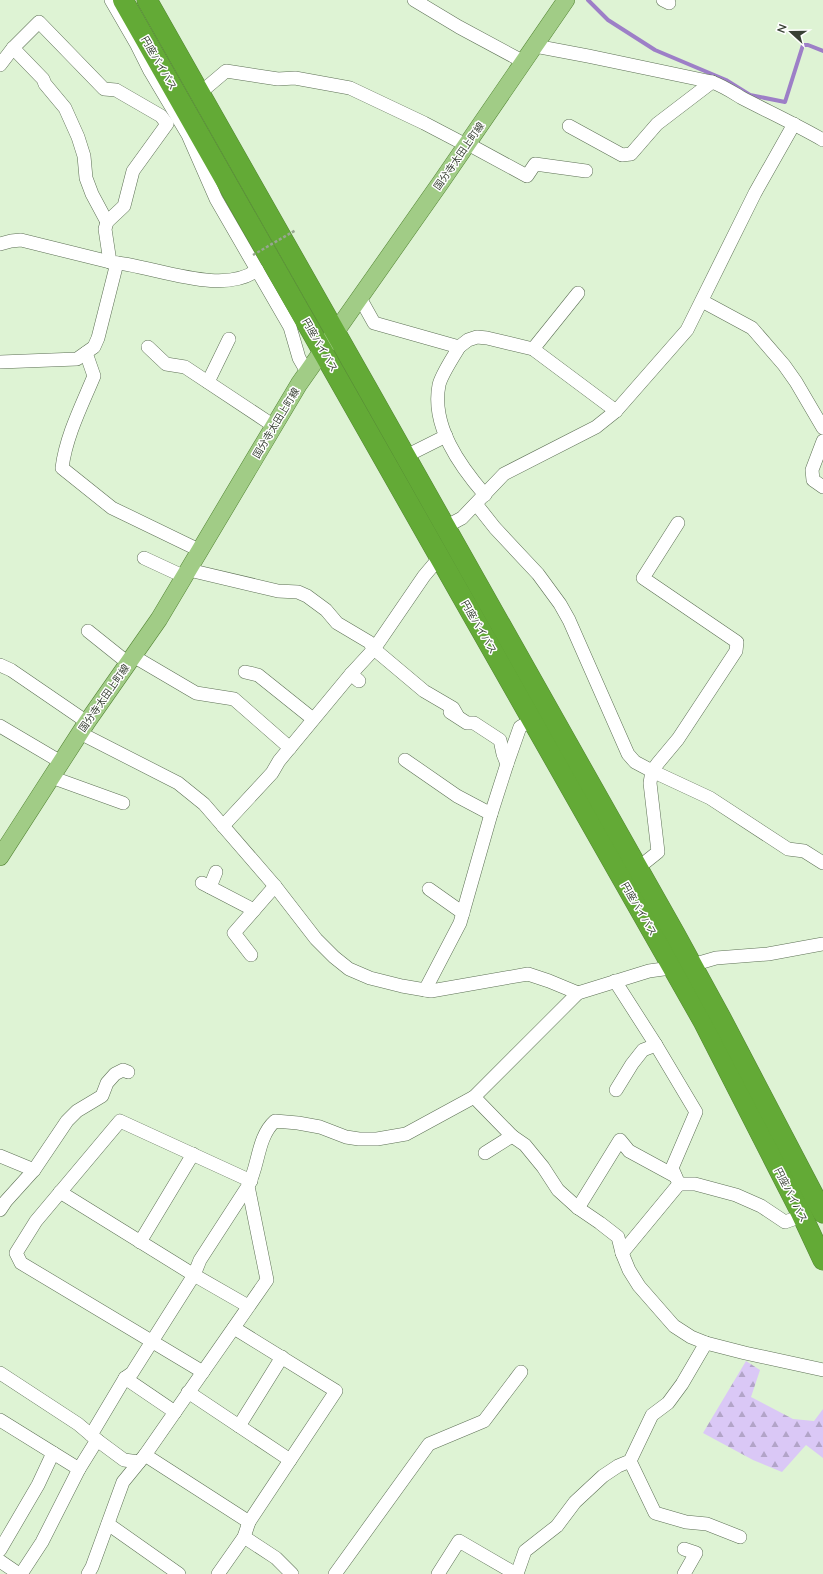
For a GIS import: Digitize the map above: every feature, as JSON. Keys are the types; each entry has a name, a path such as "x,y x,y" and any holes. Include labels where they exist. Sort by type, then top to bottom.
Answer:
{"highway":[{"name":"円座バイパス","path":"123,0 532,720 682,966 721,1018 823,1212"},
{"name":"円座バイパス","path":"147,0 638,868 682,966 703,1021 823,1260"}],"main road":[{"name":"国分寺太田上町線","path":"0,856 83,728 159,619 307,372 360,298 566,0"}],"street":[{"path":"112,0 150,71 188,135 216,199 290,327 299,358 307,372"},
{"path":"414,0 459,27 524,62"},
{"path":"0,65 13,48 39,22 104,89 116,90 155,112 168,124 133,171 124,206 107,222 105,229 113,263 98,338 94,347 76,359 0,362"},
{"path":"535,46 712,82 724,86 741,97 823,140"},
{"path":"13,48 43,79 45,84 66,108 84,156 86,178 92,194 107,222"},
{"path":"200,93 226,71 278,79 295,78 350,88 467,144 527,176 535,164 586,171"},
{"path":"570,126 622,155 631,154 658,124 712,82"},
{"path":"445,527 462,518 504,474 596,427 616,411 687,330 754,193 794,124"},
{"path":"0,244 21,240 113,263 209,280 227,281 250,276 258,270"},
{"path":"533,349 578,293"},
{"path":"360,298 374,323 459,347"},
{"path":"702,301 752,328 784,365 796,382 823,428"},
{"path":"616,411 533,349 487,338 468,340 459,347 440,384 439,404 441,420 446,436 458,461 495,528 538,574 560,604 569,620 628,754 635,762 710,798 788,849 804,851 823,863"},
{"path":"208,382 229,339"},
{"path":"148,347 166,364 185,367 274,426"},
{"path":"86,352 94,376 76,419 63,458 62,468 112,508 201,551"},
{"path":"406,456 446,436"},
{"path":"823,441 812,470 813,480 823,487"},
{"path":"638,868 658,852 650,783 652,771 678,739 736,651 737,642 643,578 678,523"},
{"path":"223,826 272,774 279,760 313,719 355,677 424,576 440,557"},
{"path":"144,558 187,574 278,591 298,592 307,596 326,610 338,622 369,642 374,649 424,691 453,708 454,714 467,723 474,723 500,740 503,754 508,764"},
{"path":"88,631 131,659 196,693 234,699 290,748"},
{"path":"0,665 11,670 83,728 178,783 204,804 274,886 316,939 334,957 349,969 370,978 425,990 528,974 578,993"},
{"path":"245,672 258,675 313,719"},
{"path":"425,990 460,923 491,814 520,727 532,720"},
{"path":"0,726 61,762"},
{"path":"405,760 457,796 491,814"},
{"path":"52,777 123,803"},
{"path":"216,872 206,885 254,910"},
{"path":"251,956 234,933 274,886"},
{"path":"429,888 462,913"},
{"path":"0,1561 20,1574 42,1542 125,1378 132,1373 194,1275 200,1260 250,1183 263,1139 268,1128 275,1121 320,1127 346,1137 359,1140 377,1139 406,1134 474,1097 578,993 649,971 682,966 716,958 768,954 823,944"},
{"path":"615,981 656,1045 696,1112 672,1168 677,1180"},
{"path":"616,1090 632,1064 643,1050 656,1045"},
{"path":"0,1210 6,1201 34,1170 67,1121 77,1111 102,1096 107,1084 115,1074 124,1070 128,1072"},
{"path":"474,1097 512,1136 524,1145 543,1167 558,1190 578,1208 618,1237 622,1253 629,1270 639,1286 674,1326 706,1343 823,1370"},
{"path":"203,1372 21,1263 16,1253 36,1221 120,1121 193,1154 250,1183"},
{"path":"485,1154 512,1136"},
{"path":"578,1208 620,1140 629,1151 677,1180 736,1195 761,1206 785,1222 802,1216"},
{"path":"140,1242 193,1154"},
{"path":"0,1156 34,1170"},
{"path":"622,1253 677,1180"},
{"path":"88,1574 92,1567 123,1482 175,1412 267,1280 250,1183"},
{"path":"60,1192 194,1275 248,1306"},
{"path":"218,1574 244,1537 249,1522 336,1391 234,1328"},
{"path":"438,1574 459,1541 517,1574 524,1552 557,1526 575,1502 603,1476 618,1466 630,1461 652,1415 668,1403 682,1384 706,1343"},
{"path":"239,1426 282,1357"},
{"path":"335,1574 429,1444 484,1422 521,1372"},
{"path":"0,1373 78,1424 124,1460 142,1458 249,1522"},
{"path":"125,1378 175,1412"},
{"path":"188,1392 290,1460"},
{"path":"0,1420 78,1469"},
{"path":"0,1550 38,1485 53,1453"},
{"path":"630,1461 655,1514 686,1522 707,1524 740,1537"},
{"path":"108,1524 179,1574"},
{"path":"244,1537 276,1558 292,1574"},
{"path":"684,1549 696,1553 684,1574"}],"path":[{"path":"253,255 296,230"}],"green space":[{"path":"746,1361 760,1370 751,1397 793,1419 814,1421 823,1409 823,1458 806,1445 782,1472 753,1460 703,1433"}],"waterway":[{"path":"588,0 608,20 655,50 726,80 750,95 785,102 803,45 808,45 823,51"}]}
